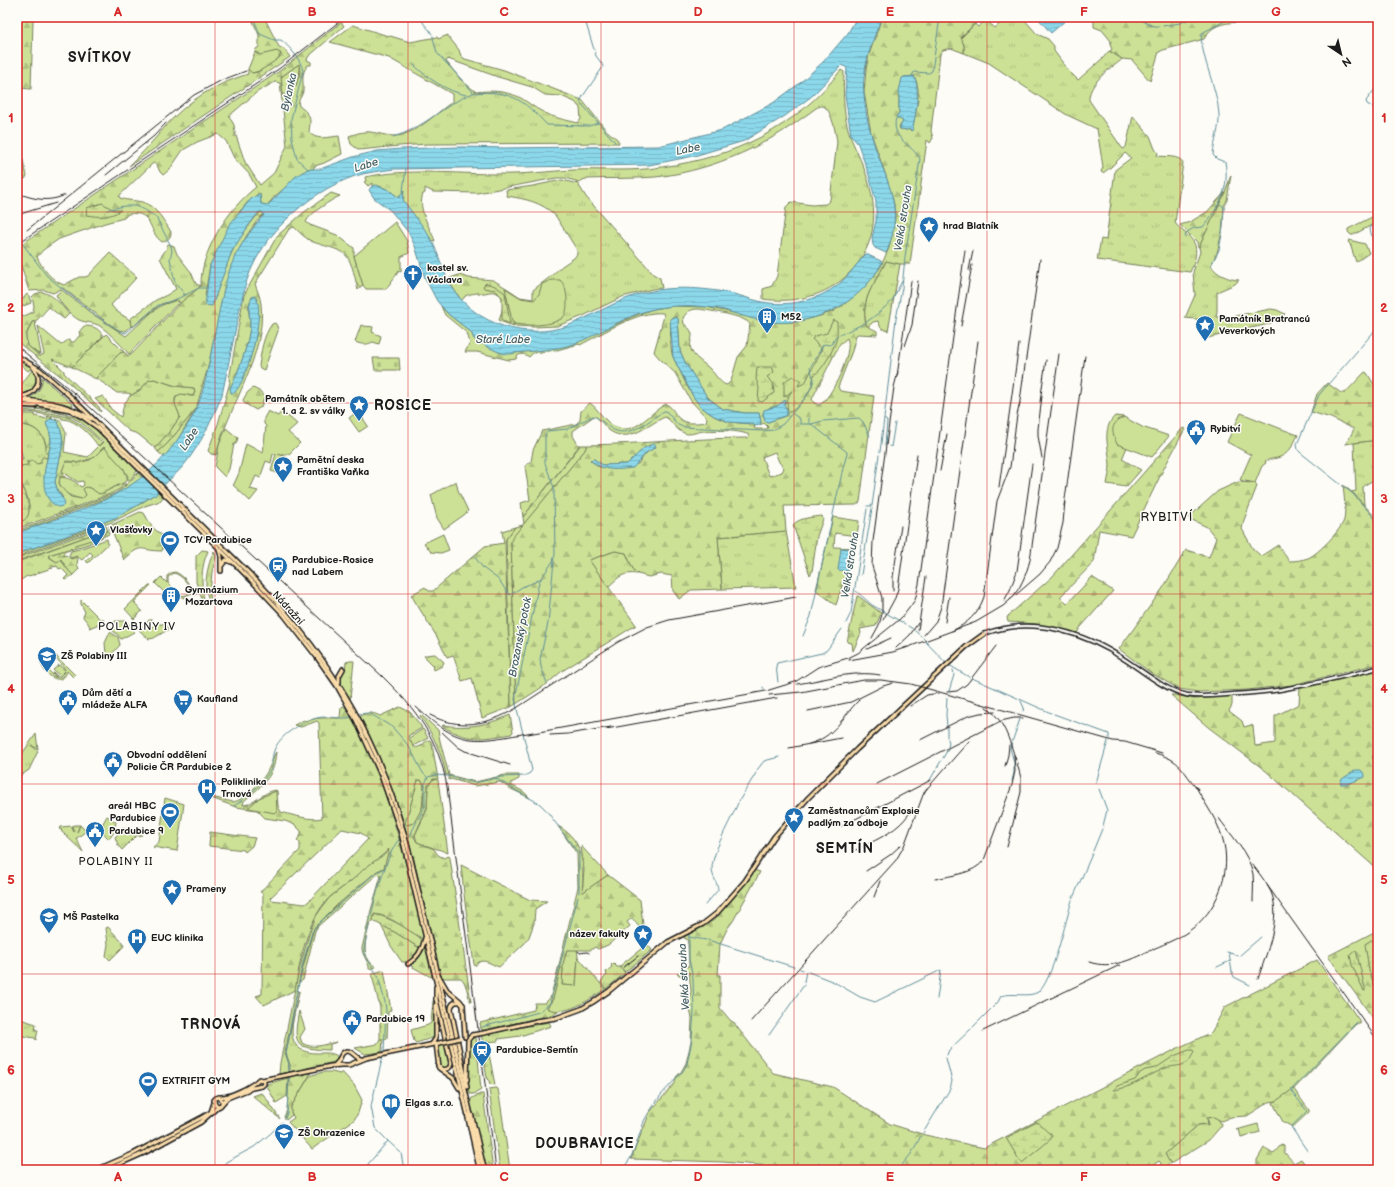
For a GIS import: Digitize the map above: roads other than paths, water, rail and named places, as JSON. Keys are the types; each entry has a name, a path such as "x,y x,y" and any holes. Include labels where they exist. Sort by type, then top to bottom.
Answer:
{"highway":[{"path":"469,1116 480,1170"},
{"path":"469,1116 484,1170"}],"main road":[{"path":"17,356 37,368 52,380 169,496"},
{"path":"17,398 30,394 35,390 38,382 36,370 24,360"},
{"path":"17,398 70,410 88,421 140,467"},
{"path":"17,398 28,401 56,404 74,410 92,419 105,431"},
{"path":"17,405 44,405"},
{"name":"Nádražní","path":"169,496 288,619 323,666 353,712"},
{"name":"Nádražní","path":"169,496 272,597 292,619 329,668 353,712"},
{"path":"215,545 221,555 221,571 222,563 225,560 229,560 236,565"},
{"path":"331,1066 338,1063 342,1054 345,1052 350,1052 359,1059 366,1058 551,1019 584,1007 605,995 665,944 706,922 721,909 745,881 768,844 827,779 966,647 984,634 1008,627 1026,626 1052,629 1073,634 1092,641 1116,653 1171,689 1180,693 1195,696 1283,690 1378,668"},
{"path":"329,668 337,672 343,669 338,677 340,686"},
{"path":"353,712 385,774 402,832 437,970 469,1116"},
{"path":"404,839 466,1102"},
{"path":"408,964 420,951 426,936"},
{"path":"437,970 446,989 460,1000 463,1005 465,1037"},
{"path":"430,1045 436,1038 436,979"},
{"path":"436,999 451,1063 450,1067 446,1070 441,1069 438,1066"},
{"path":"463,1005 461,1002 456,1001 452,1004 451,1009 467,1087"},
{"path":"466,1102 468,1040 472,1035"},
{"path":"436,1043 438,1066 440,1070 449,1075 456,1082 466,1102"},
{"path":"430,1045 434,1046 436,1049"},
{"path":"352,1064 355,1059 353,1054"},
{"path":"341,1058 345,1065"},
{"path":"106,1170 144,1153 201,1122 225,1100 252,1088 262,1086 263,1082 331,1066 352,1064 366,1058"},
{"path":"96,1170 133,1154 210,1113 216,1097 226,1097 259,1079 263,1082"},
{"path":"256,1082 258,1087"},
{"path":"219,1097 222,1100 222,1103"},
{"path":"214,1103 216,1106 219,1106"}],"water":[{"name":"Labe","path":"857,17 882,17 868,55 864,75 864,85 868,124 889,184 894,209 892,236 886,253 875,248 873,245 872,238 876,221 876,202 869,175 858,144 851,135 845,95 847,68 842,65 812,96 785,116 744,141 694,156 649,165 394,169 355,176 319,194 302,206 286,220 260,253 250,271 244,290 222,395 201,440 180,469 155,496 153,495 115,518 17,554 17,533 109,498 129,486 148,472 166,454 186,428 196,410 203,390 226,281 232,263 252,229 264,215 262,212 259,212 249,225 232,251 212,306 205,305 210,265 229,225 251,199 260,194 261,204 268,205 296,176 308,169 320,169 353,157 377,151 461,147 505,148 659,146 722,130 773,103 800,83 824,61 848,33"},
{"path":"1037,17 1065,17 1067,19 1051,33"},
{"path":"915,76 917,96 916,112 912,131 910,129 900,129 903,121 896,117 899,113 899,91 902,78"},
{"name":"Staré Labe","path":"376,185 389,190 399,198 404,190 403,200 431,239 453,289 463,302 475,312 489,320 519,330 551,330 567,326 627,298 658,290 691,288 713,290 762,302 783,304 793,303 822,295 831,290 846,277 866,254 881,261 882,263 872,278 860,291 831,311 814,318 779,323 762,321 715,308 698,306 671,306 643,312 574,344 552,349 505,354 474,339 471,332 448,314 437,301 425,278 415,246 408,232 391,211 374,198 369,190 372,186"},
{"path":"255,296 258,303 259,315 254,345 250,361 239,386 234,393 231,393 230,388 246,349 250,325 250,304 252,297"},
{"path":"673,317 678,318 680,351 686,364 708,398 723,409 744,413 759,413 761,422 760,425 755,426 753,424 729,422 714,416 701,407 694,398 673,357 670,319"},
{"path":"785,400 784,405 787,409 787,414 768,422 765,421 763,413 764,410 777,406"},
{"path":"50,419 58,422 62,434 63,444 55,482 58,492 65,502 63,506 58,507 48,498 44,486 44,472 51,446 50,434 46,423"},
{"path":"655,444 656,447 646,453 633,468 610,469 601,467 590,460 594,459 603,465 627,464 644,448"},
{"path":"841,548 851,549 848,571 838,570"},
{"path":"1356,770 1361,770 1365,777 1348,784 1340,783 1342,779"}],"waterway":[{"name":"Bylanka","path":"253,17 260,34 274,40 281,40 295,54 302,67 303,71 291,119 292,138 297,159 308,169"},
{"path":"417,17 422,20 432,34"},
{"path":"584,17 596,56 603,67 580,102 615,142"},
{"name":"Velká strouha","path":"912,76 914,72 929,73 932,71 940,17"},
{"path":"1139,17 1148,24 1159,26"},
{"path":"1163,26 1180,23 1194,17"},
{"path":"1187,232 1194,228 1203,227 1214,212 1222,197 1226,180 1225,162 1217,159 1213,155 1219,124 1219,114 1218,104 1204,55 1201,35 1202,33 1232,17"},
{"path":"433,38 437,53 474,93 497,93 515,98 523,103 547,125 589,126 598,123"},
{"path":"413,64 437,83 466,95"},
{"path":"1378,85 1366,101 1367,104 1378,110"},
{"path":"393,137 414,128 453,103 473,93"},
{"name":"Brozanský potok","path":"880,452 896,319 902,288 905,257 920,159 917,154 899,137 895,125 896,118"},
{"path":"403,191 406,169"},
{"path":"1210,267 1219,250 1222,234 1224,207 1220,204"},
{"path":"107,210 124,206 135,206 156,217 171,246 172,251 170,259 175,282 185,295"},
{"path":"1375,249 1370,229 1372,226 1378,224"},
{"path":"22,243 47,276 95,315 126,333 157,306 179,298 199,288 207,288"},
{"path":"1374,252 1375,265 1378,273"},
{"name":"Brozanský potok","path":"406,836 410,835 425,806 425,784 428,777 436,775 448,776 475,783 501,777 524,776 532,770 515,699 539,582 553,561 555,555 554,488 545,463 546,433 548,431 567,429 593,416 614,430 627,432 647,423 664,411 666,411 678,425 683,427 763,431 773,430 783,424 805,398 814,379 810,368 823,345 830,345 833,343 835,337 865,323 876,315 892,301 902,281"},
{"path":"1340,484 1301,453 1298,450 1297,444 1319,395 1378,327"},
{"path":"793,414 800,419 800,424 859,418 863,422 870,436"},
{"path":"809,418 809,424"},
{"name":"Velká strouha","path":"884,419 887,421 885,446"},
{"path":"889,446 891,447 895,423"},
{"path":"803,636 811,616 847,454 847,452 811,424"},
{"name":"Velká strouha","path":"867,506 872,506 879,455"},
{"path":"1343,486 1353,494 1378,522"},
{"path":"861,575 872,508"},
{"name":"Velká strouha","path":"846,623 851,613 867,509"},
{"path":"474,556 483,568 499,580 510,595 522,587 541,578"},
{"path":"547,683 541,667 540,659 548,623 554,561"},
{"path":"856,591 872,605 905,624"},
{"path":"1371,594 1378,591"},
{"path":"908,626 913,629"},
{"name":"Velká strouha","path":"778,682 777,663 822,653 827,650 842,629"},
{"path":"915,631 921,636"},
{"path":"926,642 946,663"},
{"path":"949,665 969,677"},
{"path":"949,691 954,675 953,670"},
{"path":"972,678 1051,713"},
{"path":"947,698 947,726"},
{"path":"1021,701 1024,708 1023,711"},
{"path":"357,714 369,713 392,727 408,745 423,773 427,777"},
{"path":"1054,714 1109,734 1109,738"},
{"path":"234,806 254,790 267,775 272,767 275,748 288,733 299,725 317,718 353,717"},
{"path":"1012,781 1014,762 1010,748 1020,719"},
{"path":"947,728 947,737"},
{"path":"948,739 948,747"},
{"path":"1096,783 1108,741"},
{"path":"943,758 948,749"},
{"name":"Velká strouha","path":"757,770 764,761 779,757"},
{"path":"930,780 941,761"},
{"name":"Velká strouha","path":"739,801 756,773"},
{"path":"495,778 540,804 579,854 579,893"},
{"path":"1099,789 1107,810 1103,826"},
{"name":"Velká strouha","path":"705,905 718,890 712,872 713,862 718,845 738,803"},
{"path":"1093,851 1102,829"},
{"name":"Brozanský potok","path":"367,1170 368,1164 388,1141 375,1128 371,1106 384,1051 385,1002 378,976 364,954 364,950 373,908 384,871 395,844 401,838"},
{"path":"1073,898 1092,854"},
{"path":"289,1072 289,1064 286,1054 303,963 312,932 320,922 374,874 385,868"},
{"path":"541,1010 550,1003 578,897"},
{"path":"973,1027 998,1002 1001,996 1030,995 1038,992 1043,987 1053,964 1072,900"},
{"name":"Velká strouha","path":"622,1170 630,1159 648,1114 661,1095 683,1071 687,1064 692,1040 694,1011 693,978 689,959 689,933"},
{"path":"689,937 706,940"},
{"path":"1227,952 1239,956 1261,937"},
{"path":"708,940 794,967"},
{"path":"1229,953 1234,977 1250,985"},
{"path":"1217,967 1230,961"},
{"path":"804,982 806,971 834,982 860,997 875,1002 941,970 937,999"},
{"path":"769,1035 804,985"},
{"path":"482,1027 539,1012"},
{"path":"1308,1152 1291,1127 1307,1111 1292,1092 1292,1089 1357,1022"},
{"path":"947,1055 949,1050 971,1029"},
{"path":"923,1133 950,1089 952,1081 946,1058"},
{"path":"285,1118 287,1113 289,1076"},
{"path":"221,1170 226,1162 254,1147 282,1122"},
{"path":"898,1170 911,1154 921,1136"},
{"path":"388,1141 401,1153 404,1170"}],"railway":[{"path":"17,244 280,68 345,17"},
{"path":"27,230 194,95 222,80 246,71"},
{"path":"106,175 154,136 166,123"},
{"path":"17,193 41,199 53,199 65,195"},
{"path":"17,215 56,203"},
{"path":"528,734 766,691 795,682 818,667 848,658 858,653 900,619 915,600 919,584 965,250"},
{"path":"969,270 973,251"},
{"path":"1019,408 1040,259"},
{"path":"961,326 972,265"},
{"path":"897,376 911,281"},
{"path":"905,346 912,325 918,281"},
{"path":"924,635 936,621 941,607 978,341"},
{"path":"999,487 1019,344"},
{"path":"17,346 80,398 382,676 415,713 432,739 438,754 447,787 496,1170"},
{"path":"1010,600 1023,581 1030,560 1059,354"},
{"path":"1064,506 1085,356"},
{"path":"1040,402 1046,360"},
{"path":"872,638 879,625 882,614 882,598 872,566 873,541 894,387 898,372"},
{"path":"1042,396 1038,436 1042,458"},
{"path":"952,631 963,625 972,617 979,608 984,597 997,501 1010,467 1020,403"},
{"path":"940,471 947,434"},
{"path":"883,620 895,598 898,589 917,454"},
{"path":"1004,601 1017,571 1032,464"},
{"path":"903,649 976,622 1003,606 1040,574 1050,562 1057,548 1063,523 1065,501"},
{"path":"893,591 893,577 901,526"},
{"path":"918,630 926,577"},
{"path":"430,715 451,723 462,724 473,724 494,719 515,709 618,642 647,627 669,620 796,597"},
{"path":"945,622 949,597"},
{"path":"896,648 910,635 918,623"},
{"path":"867,649 891,638"},
{"path":"947,692 957,691 967,684 996,646"},
{"path":"849,660 893,652 907,647"},
{"path":"797,684 838,676 859,674 880,675"},
{"path":"769,695 801,692 864,680 881,680 911,684 1113,741 1125,742 1162,753"},
{"path":"808,711 851,702 883,686 893,683"},
{"path":"910,706 927,695 939,693"},
{"path":"606,729 777,698"},
{"path":"809,744 818,741 832,731 859,700"},
{"path":"416,707 445,730 458,736 470,739 483,740 533,732"},
{"path":"986,707 1002,724 1016,760"},
{"path":"920,740 968,716 980,713 995,712"},
{"path":"877,784 1001,721 1014,718 1023,718"},
{"path":"550,735 568,734 611,727"},
{"path":"442,732 458,747 465,751 510,765"},
{"path":"789,748 841,738"},
{"path":"924,792 969,741"},
{"path":"1005,766 1009,745"},
{"path":"1155,753 1171,759 1181,767 1198,789"},
{"path":"936,879 969,871 980,865 984,860 1012,785 1015,771 1014,755"},
{"path":"1007,847 1021,792 1021,778 1017,763"},
{"path":"842,826 931,780"},
{"path":"1089,962 1106,965 1130,960 1174,940 1189,931 1203,919 1211,908 1218,896 1222,884 1226,857 1224,844 1215,819 1195,785"},
{"path":"751,1021 896,860 904,846 927,788"},
{"path":"856,850 895,829 907,817 912,809"},
{"path":"1218,817 1243,851 1251,866 1253,874 1253,902"},
{"path":"866,871 890,855 901,845"},
{"path":"1252,864 1265,881 1271,892 1275,913 1272,936 1258,979"},
{"path":"874,897 880,881"},
{"path":"1267,885 1378,1041"},
{"path":"578,951 580,953 589,953"},
{"path":"624,967 638,956"},
{"path":"983,1031 1120,965"}],"place":[{"name":"hrad Blatník","path":"929,243"},
{"name":"kostel sv. Václava","path":"413,291"},
{"name":"M52","path":"767,334"},
{"name":"Památník Bratrancú Veverkových","path":"1205,342"},
{"name":"Památník obětem 1. a 2. sv války","path":"359,422"},
{"name":"Rybitví","path":"1196,446"},
{"name":"Pamětní deska Františka Vaňka","path":"283,483"},
{"name":"Vlašťovky","path":"96,547"},
{"name":"TCV Pardubice","path":"170,557"},
{"name":"Pardubice-Rosice nad Labem","path":"278,583"},
{"name":"Gymnázium Mozartova","path":"171,613"},
{"name":"ZŠ Polabiny III","path":"47,673"},
{"name":"Dům dětí a mládeže ALFA","path":"68,716"},
{"name":"Kaufland","path":"183,716"},
{"name":"Obvodní oddělení Policie ČR Pardubice 2","path":"113,778"},
{"name":"Poliklinika Trnová","path":"207,805"},
{"name":"areál HBC Pardubice","path":"170,829"},
{"name":"Zaměstnancům Explosie padlým za odboje","path":"794,834"},
{"name":"Pardubice 9","path":"95,848"},
{"name":"Prameny","path":"172,906"},
{"name":"MŠ Pastelka","path":"49,934"},
{"name":"název fakulty","path":"643,951"},
{"name":"EUC klinika","path":"137,955"},
{"name":"Pardubice 19","path":"352,1036"},
{"name":"Pardubice-Semtín","path":"482,1067"},
{"name":"EXTRIFIT GYM","path":"148,1098"},
{"name":"Elgas s.r.o.","path":"391,1120"},
{"name":"ZŠ Ohrazenice","path":"284,1150"}],"district":[{"name":"SVÍTKOV","path":"100,57"},
{"name":"ROSICE","path":"403,405"},
{"name":"RYBITVÍ","path":"1167,517"},
{"name":"POLABINY IV","path":"137,626"},
{"name":"SEMTÍN","path":"845,848"},
{"name":"POLABINY II","path":"116,861"},
{"name":"TRNOVÁ","path":"211,1024"},
{"name":"DOUBRAVICE","path":"585,1143"}]}
